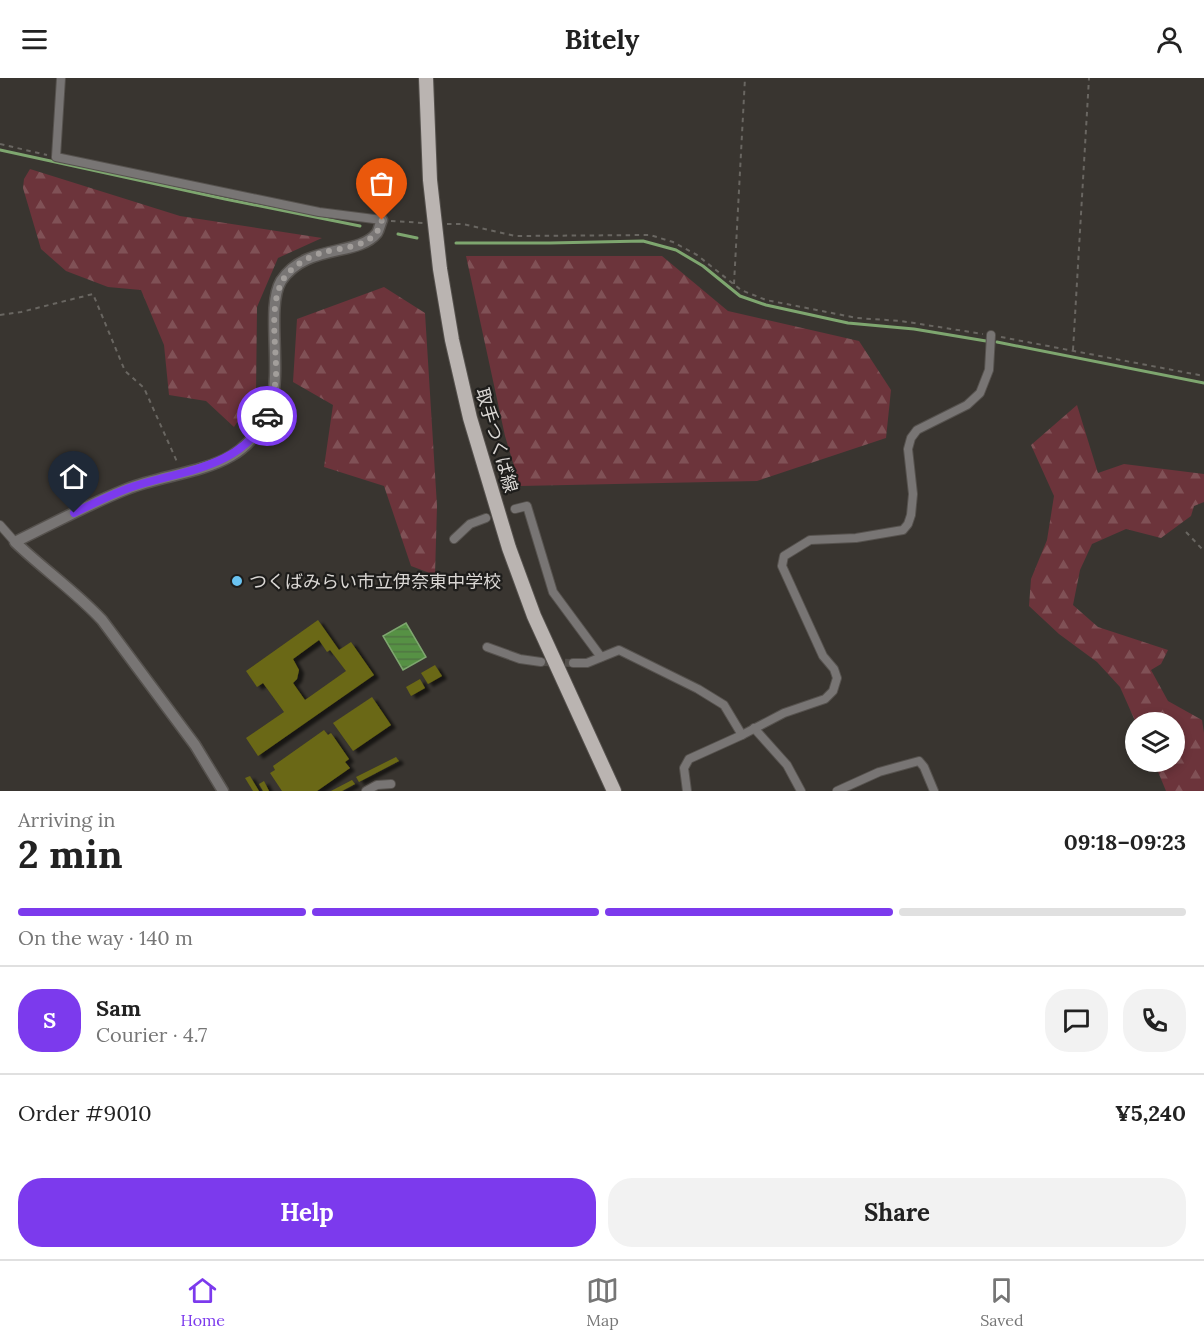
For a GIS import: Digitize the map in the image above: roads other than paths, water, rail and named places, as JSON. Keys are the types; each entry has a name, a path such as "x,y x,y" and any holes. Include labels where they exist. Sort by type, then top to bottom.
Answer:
{"main road":[{"name":"取手つくば線","path":"426,78 434,223 452,340 470,418 509,549 534,616 614,791"}],"street":[{"path":"15,542 128,488 213,464 231,456 248,444 261,428 274,395 276,297 280,284 288,273 302,262 322,252 349,247 365,241 377,233 382,220 319,212 56,156 61,78"},
{"path":"687,791 684,768 689,759 784,713 825,699 833,691 837,678 834,669 823,656 782,566 784,556 810,540 856,538 903,530 911,515 913,494 908,449 910,438 917,430 967,405 980,393 989,370 991,335"},
{"path":"515,509 527,506 553,592 601,657"},
{"path":"454,539 470,524 486,518"},
{"path":"0,525 38,564 87,604 102,620 195,745 223,791"},
{"path":"487,646 520,659 541,662"},
{"path":"573,663 587,663 619,650 698,689 724,705 742,735"},
{"path":"754,728 787,765 801,791"},
{"path":"837,791 879,772 919,761 934,791"},
{"path":"366,791 377,785 391,784"}],"waterway":[{"path":"0,150 360,226"},
{"path":"398,234 417,238"},
{"path":"456,243 643,241 676,250 703,266 740,296 766,305 848,323 914,329 986,341"},
{"path":"997,342 1204,383"}],"tunnel":[{"path":"541,662 573,663"}],"place":[{"name":"つくばみらい市立伊奈東中学校","path":"237,581"}]}
